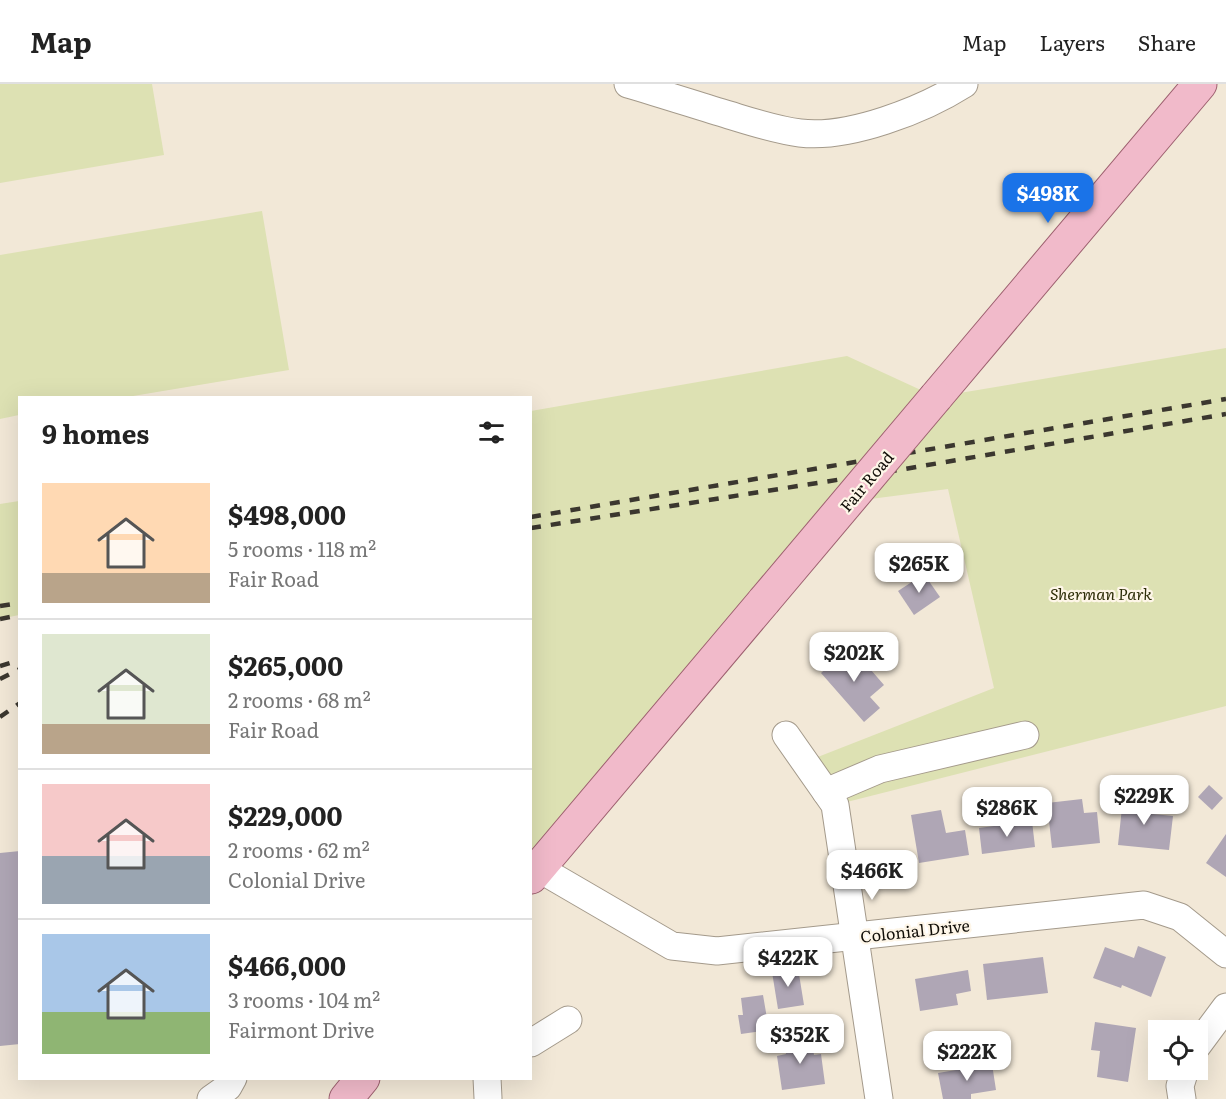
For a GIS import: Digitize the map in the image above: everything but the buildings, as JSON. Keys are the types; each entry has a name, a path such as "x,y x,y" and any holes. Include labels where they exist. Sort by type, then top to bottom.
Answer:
{"main road":[{"name":"Fair Road","path":"535,872 1200,84"},
{"path":"346,1099 361,1080"}],"street":[{"path":"628,84 752,122 801,133 846,132 883,121 945,96 964,84"},
{"path":"786,735 835,805 879,1099"},
{"path":"826,792 880,769 1024,735"},
{"name":"Colonial Drive","path":"535,872 672,946 717,951 1144,905 1180,916 1226,954"},
{"path":"1208,1031 1226,1007"},
{"path":"532,1042 568,1020"},
{"path":"211,1099 228,1087 232,1080"},
{"path":"1182,1080 1180,1086 1182,1099"}],"green space":[{"path":"0,84 152,84 164,155 0,183"},
{"path":"262,211 289,370 133,396 18,396 18,415 0,419 0,255"},
{"name":"Sherman Park","path":"1226,348 1226,706 835,805 805,762 994,688 948,489 847,502 532,853 532,411 847,356 936,397"},
{"path":"18,501 18,615 0,619 0,504"}],"railway":[{"path":"532,517 1226,399"},
{"path":"532,528 881,473 1226,414"},
{"path":"0,606 18,603"},
{"path":"0,619 18,615"},
{"path":"0,666 18,661"},
{"path":"0,679 18,670"},
{"path":"0,717 18,704"}]}
